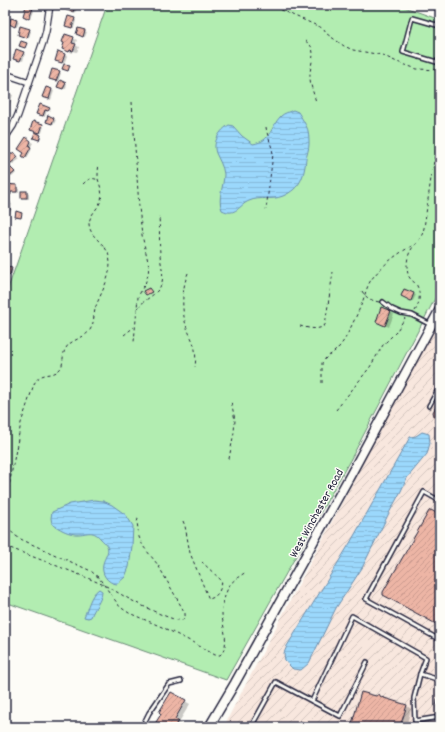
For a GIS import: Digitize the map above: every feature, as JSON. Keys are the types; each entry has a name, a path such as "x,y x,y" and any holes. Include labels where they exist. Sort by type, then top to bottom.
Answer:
{"main road":[{"name":"West Winchester Road","path":"209,727 352,474 440,309"}],"street":[{"path":"5,138 13,126 30,82 45,37 50,5"},
{"path":"5,74 30,82"}],"lane":[{"path":"440,26 412,18 403,52 440,63"},
{"path":"383,302 392,309 401,313 412,315 431,325"},
{"path":"429,406 440,386"},
{"path":"440,501 424,492 366,599 440,640"},
{"path":"312,701 352,616 426,658 414,698 415,721 413,727"},
{"path":"251,727 276,682 340,716 367,662"},
{"path":"420,674 440,680"},
{"path":"142,727 149,713 169,684 181,681"},
{"path":"415,721 440,718 440,698"}],"path":[{"path":"147,9 149,5"},
{"path":"269,5 320,26 327,34 344,46 353,50 382,55 417,69 440,70"},
{"path":"305,42 312,47 310,79 316,102"},
{"path":"132,102 139,207 143,240 149,266 146,284 138,297 134,342"},
{"path":"266,127 273,154 266,210"},
{"path":"336,410 370,367 383,345 396,332 403,320 409,314 416,311 419,296 418,289 416,284 408,276 408,256 420,239 424,228 432,171 440,132"},
{"path":"5,507 20,423 34,384 42,375 55,372 60,369 64,352 68,344 89,331 94,322 95,308 107,282 110,264 109,256 105,248 93,235 90,230 89,223 101,199 99,164"},
{"path":"83,184 87,180 91,179 99,180"},
{"path":"137,310 141,304 160,288 162,282 163,276 160,253 159,216"},
{"path":"322,383 323,360 335,351 345,338 365,296 370,281 395,257 415,245"},
{"path":"300,326 319,328 325,325 333,272"},
{"path":"188,273 183,290 184,313 185,324 194,346 195,367"},
{"path":"362,291 365,296 374,301 383,302"},
{"path":"124,335 135,326"},
{"path":"229,459 235,420 231,401"},
{"path":"5,515 9,528 18,538 91,571 105,585 120,607 129,613 162,627 215,655 220,655 225,650 226,643 222,612 224,599 230,586 235,580 246,572"},
{"path":"5,546 105,585 134,603 159,614 181,621 185,617 185,613 164,576 143,546 139,537 137,522 139,516"},
{"path":"183,521 190,553 209,599 216,596 222,580 202,562"}],"shaded area":[{"path":"440,318 440,727 224,727 229,716"}],"green space":[{"path":"107,5 399,5 440,20 440,289 353,455 226,680 5,602 5,297"}],"water":[{"path":"293,110 298,112 308,129 309,138 309,148 303,176 298,185 283,196 249,201 237,210 231,212 222,210 220,197 224,174 215,149 216,141 220,133 229,125 233,126 242,136 253,144 264,140 270,133 277,120 285,113"},
{"path":"422,432 429,434 430,443 427,454 407,478 362,568 336,608 309,663 301,670 293,669 285,661 284,653 287,646 350,543 410,437 416,436"},
{"path":"94,500 103,501 112,505 126,515 133,526 129,567 125,577 117,584 110,582 104,574 103,564 108,548 98,536 92,533 69,533 52,524 52,512 70,504"},
{"path":"99,589 102,591 102,595 91,617 84,617 91,598"}],"building":[{"path":"68,5 80,5 78,8 75,7 73,12 66,10"},
{"path":"26,6 33,8 29,19 23,16"},
{"path":"68,16 75,18 72,28 65,26"},
{"path":"11,18 17,20 15,27 9,24"},
{"path":"20,26 30,29 27,38 18,35"},
{"path":"78,28 85,30 83,37 76,34"},
{"path":"65,34 74,37 72,43 76,44 73,51 70,50 69,52 62,49 64,43 62,42"},
{"path":"21,41 27,43 25,48 19,46"},
{"path":"16,49 24,52 20,61 13,59"},
{"path":"58,51 65,54 62,63 55,61"},
{"path":"64,64 70,65 68,71 62,69"},
{"path":"52,69 60,71 56,81 49,79"},
{"path":"60,80 66,83 63,89 57,87"},
{"path":"46,87 52,89 49,99 42,97"},
{"path":"5,90 10,92 5,108"},
{"path":"40,104 50,108 48,111 45,110 43,116 36,114"},
{"path":"48,115 54,118 52,124 46,122"},
{"path":"33,121 43,124 40,133 30,130"},
{"path":"35,132 41,135 39,140 33,138"},
{"path":"26,137 31,141 29,146 31,147 25,158 22,156 24,153 18,149"},
{"path":"14,152 18,157 10,164 6,158"},
{"path":"10,167 15,172 9,177 5,171"},
{"path":"5,184 17,185 17,192 11,192 10,195 5,194"},
{"path":"21,191 27,191 27,198 21,198"},
{"path":"5,201 10,202 8,212 5,212"},
{"path":"16,211 22,213 21,218 15,217"},
{"path":"5,266 12,268 10,275 5,273"},
{"path":"149,288 152,292 146,295 143,291"},
{"path":"404,289 414,293 411,301 401,296"},
{"path":"381,307 391,311 385,326 376,322"},
{"path":"440,399 440,438 433,412"},
{"path":"431,510 440,515 440,573 437,578 440,580 439,624 436,624 383,595 383,592 429,511"},
{"path":"171,692 186,700 175,719 179,721 175,727 153,727 161,714 159,712"},
{"path":"361,692 376,696 379,694 381,697 407,705 400,727 351,727"},
{"path":"299,721 318,727 297,727"}]}
